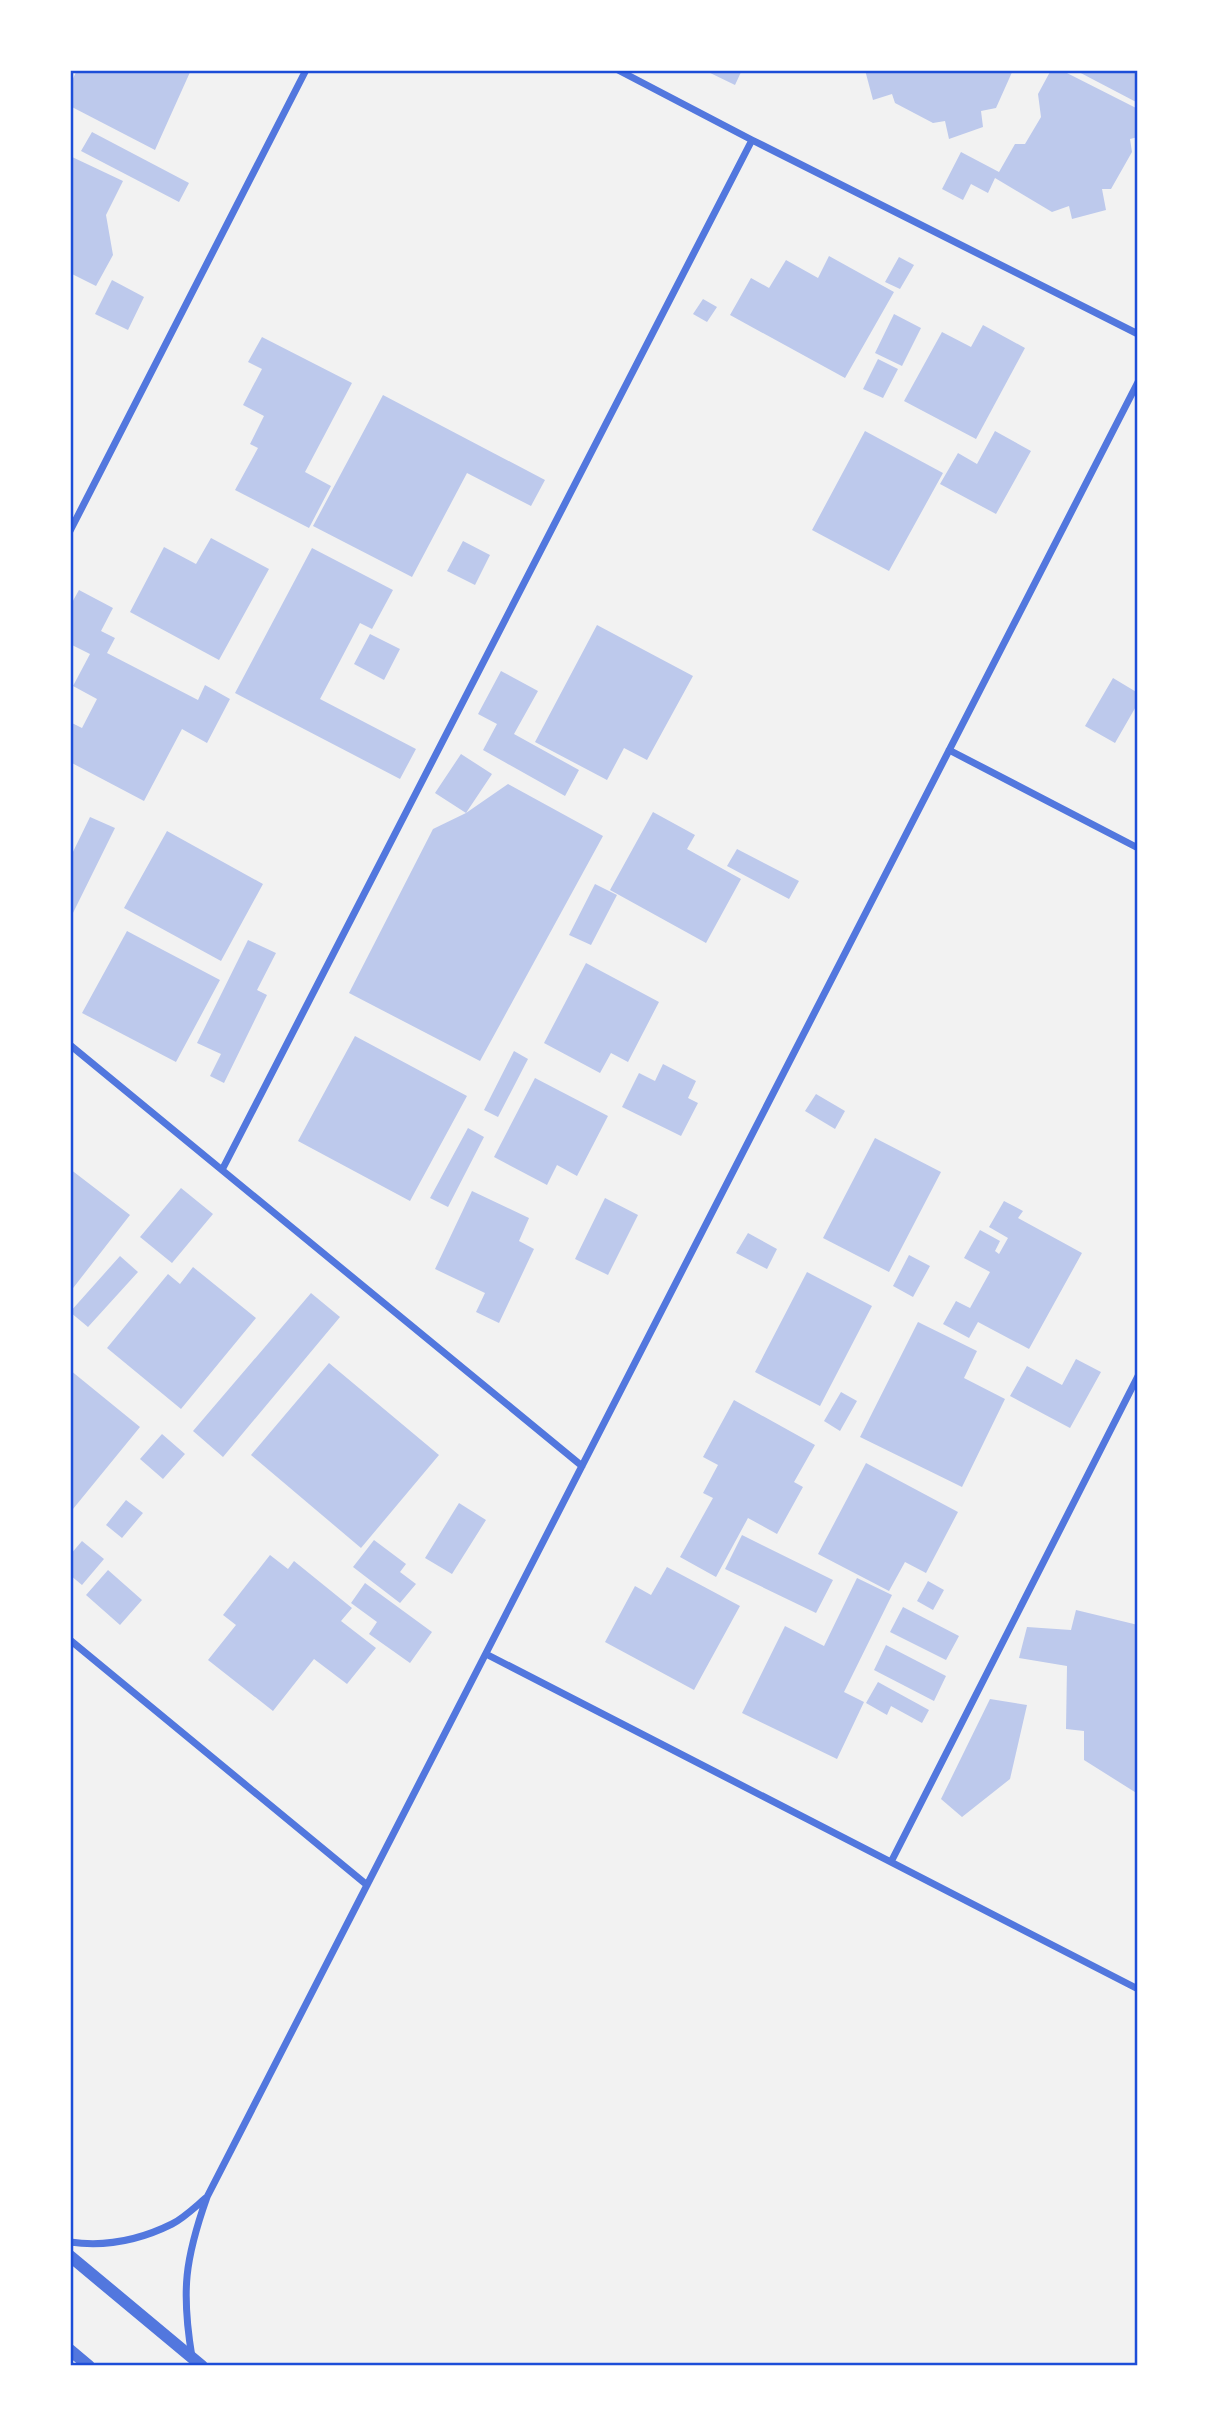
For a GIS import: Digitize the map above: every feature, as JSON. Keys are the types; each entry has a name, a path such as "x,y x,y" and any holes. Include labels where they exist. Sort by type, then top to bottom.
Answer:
{"street":[{"path":"71,529 306,70"},
{"path":"618,70 1138,334"},
{"path":"222,1170 752,140"},
{"path":"197,2362 186,2317 186,2276 194,2235 208,2197 1138,382"},
{"path":"949,750 1138,848"},
{"path":"70,1045 582,1466"},
{"path":"891,1862 1138,1376"},
{"path":"70,1640 367,1885"},
{"path":"486,1654 1138,1989"},
{"path":"70,2242 91,2245 134,2239 174,2223 208,2197"},
{"path":"70,2256 197,2362"},
{"path":"70,2350 89,2366"}],"building":[{"path":"77,70 191,70 155,150 70,106 70,85"},
{"path":"704,70 742,70 735,85"},
{"path":"865,70 1013,70 996,108 981,111 983,127 949,139 945,121 933,123 895,103 892,94 873,100"},
{"path":"1051,70 1061,70 1138,109 1138,137 1130,139 1132,152 1111,189 1102,189 1106,210 1072,219 1069,206 1052,212 995,178 988,193 971,184 963,200 942,189 961,152 999,172 1015,144 1025,144 1041,117 1038,94"},
{"path":"1075,70 1138,70 1138,103"},
{"path":"92,132 189,183 179,202 81,151"},
{"path":"70,156 123,181 106,215 113,255 96,286 70,273"},
{"path":"829,256 894,292 845,378 730,315 751,278 769,288 786,260 818,278"},
{"path":"899,257 914,265 900,289 885,282"},
{"path":"112,280 144,297 128,330 95,314"},
{"path":"703,299 717,307 707,322 693,314"},
{"path":"894,314 921,328 902,366 875,353"},
{"path":"983,325 1025,348 976,439 904,401 942,332 971,347"},
{"path":"262,337 352,383 305,472 331,486 309,528 235,490 258,448 250,444 264,416 243,405 262,369 248,362"},
{"path":"878,359 898,369 883,398 863,389"},
{"path":"383,395 545,480 531,506 467,473 412,577 313,526"},
{"path":"865,431 943,473 889,571 812,530"},
{"path":"995,431 1031,451 996,514 940,484 958,453 977,464"},
{"path":"211,538 269,569 219,660 130,612 164,547 196,564"},
{"path":"463,541 490,555 475,585 447,571"},
{"path":"312,548 393,590 372,629 360,623 320,699 416,749 400,779 235,693"},
{"path":"79,590 113,608 101,631 115,638 107,653 198,700 205,685 230,699 207,743 182,729 144,801 70,762 70,722 82,728 97,699 73,686 90,654 70,644 70,606"},
{"path":"597,625 693,676 647,760 624,748 607,780 535,742"},
{"path":"370,634 400,649 384,680 354,664"},
{"path":"501,671 538,691 514,734 579,770 565,796 483,750 497,724 478,714"},
{"path":"1113,678 1138,693 1138,703 1115,743 1085,726"},
{"path":"461,754 492,774 466,813 435,793"},
{"path":"508,784 603,836 480,1061 349,993 433,829 466,813"},
{"path":"653,812 695,835 687,849 741,879 706,943 610,890"},
{"path":"90,817 115,828 70,919 70,858"},
{"path":"167,831 263,884 221,961 124,908"},
{"path":"737,849 799,881 789,899 727,866"},
{"path":"595,884 617,895 591,945 569,935"},
{"path":"127,931 220,980 176,1062 82,1013"},
{"path":"248,940 276,953 257,990 267,995 224,1083 210,1076 221,1054 197,1043"},
{"path":"586,963 659,1002 628,1062 611,1053 600,1073 544,1043"},
{"path":"355,1036 467,1096 410,1201 298,1141"},
{"path":"514,1051 528,1059 498,1117 484,1110"},
{"path":"663,1064 696,1081 688,1098 698,1103 681,1136 622,1107 639,1073 655,1081"},
{"path":"535,1078 608,1116 577,1176 557,1165 547,1185 494,1157"},
{"path":"816,1094 845,1111 835,1129 805,1111"},
{"path":"468,1128 484,1137 448,1207 430,1198"},
{"path":"875,1138 941,1172 889,1272 823,1238"},
{"path":"70,1169 130,1215 70,1292"},
{"path":"181,1188 213,1214 172,1263 140,1237"},
{"path":"472,1191 529,1218 519,1241 534,1249 499,1323 476,1312 485,1293 435,1269"},
{"path":"605,1198 638,1215 608,1275 575,1259"},
{"path":"1004,1201 1023,1211 1018,1218 1082,1253 1029,1349 978,1322 969,1338 943,1324 956,1301 970,1308 990,1272 964,1258 980,1230 1000,1241 995,1251 999,1254 1008,1238 989,1227"},
{"path":"748,1233 777,1249 767,1269 736,1253"},
{"path":"909,1255 930,1266 913,1297 893,1286"},
{"path":"120,1256 138,1272 88,1327 70,1312"},
{"path":"193,1267 256,1318 181,1409 107,1348 168,1274 180,1284"},
{"path":"807,1272 872,1306 820,1406 755,1372"},
{"path":"311,1293 340,1317 223,1457 193,1431"},
{"path":"918,1322 977,1351 964,1378 1005,1399 962,1487 860,1437"},
{"path":"1076,1359 1101,1372 1070,1428 1010,1396 1027,1366 1062,1385"},
{"path":"329,1363 439,1455 361,1548 251,1455"},
{"path":"70,1370 140,1427 73,1509 70,1506"},
{"path":"841,1392 857,1401 840,1431 824,1421"},
{"path":"734,1400 815,1445 794,1482 803,1487 777,1534 748,1518 716,1577 680,1557 713,1498 703,1493 718,1465 703,1457"},
{"path":"162,1434 185,1454 163,1479 140,1459"},
{"path":"866,1463 958,1512 926,1573 905,1562 889,1591 818,1554"},
{"path":"126,1500 143,1513 122,1538 106,1525"},
{"path":"459,1503 486,1520 452,1574 425,1558"},
{"path":"742,1535 833,1580 816,1613 725,1569"},
{"path":"374,1540 406,1564 400,1572 416,1584 400,1603 353,1567"},
{"path":"82,1541 104,1559 82,1585 70,1575 70,1555"},
{"path":"270,1555 288,1569 294,1561 352,1608 341,1621 376,1648 347,1684 314,1659 273,1711 208,1660 236,1625 223,1615"},
{"path":"667,1567 740,1606 694,1690 605,1642 635,1586 651,1595"},
{"path":"108,1570 142,1600 120,1625 86,1595"},
{"path":"857,1578 892,1595 844,1692 864,1702 837,1759 742,1713 785,1626 824,1646"},
{"path":"928,1581 944,1590 933,1610 917,1601"},
{"path":"365,1583 432,1632 410,1663 369,1634 377,1622 351,1603"},
{"path":"903,1607 959,1636 946,1660 890,1632"},
{"path":"1076,1610 1138,1625 1138,1794 1084,1760 1084,1731 1066,1729 1067,1666 1019,1658 1027,1627 1071,1630"},
{"path":"886,1645 946,1676 934,1701 874,1670"},
{"path":"878,1682 929,1710 922,1723 891,1706 887,1715 866,1703"},
{"path":"990,1699 1027,1705 1010,1779 962,1817 941,1799"}]}
